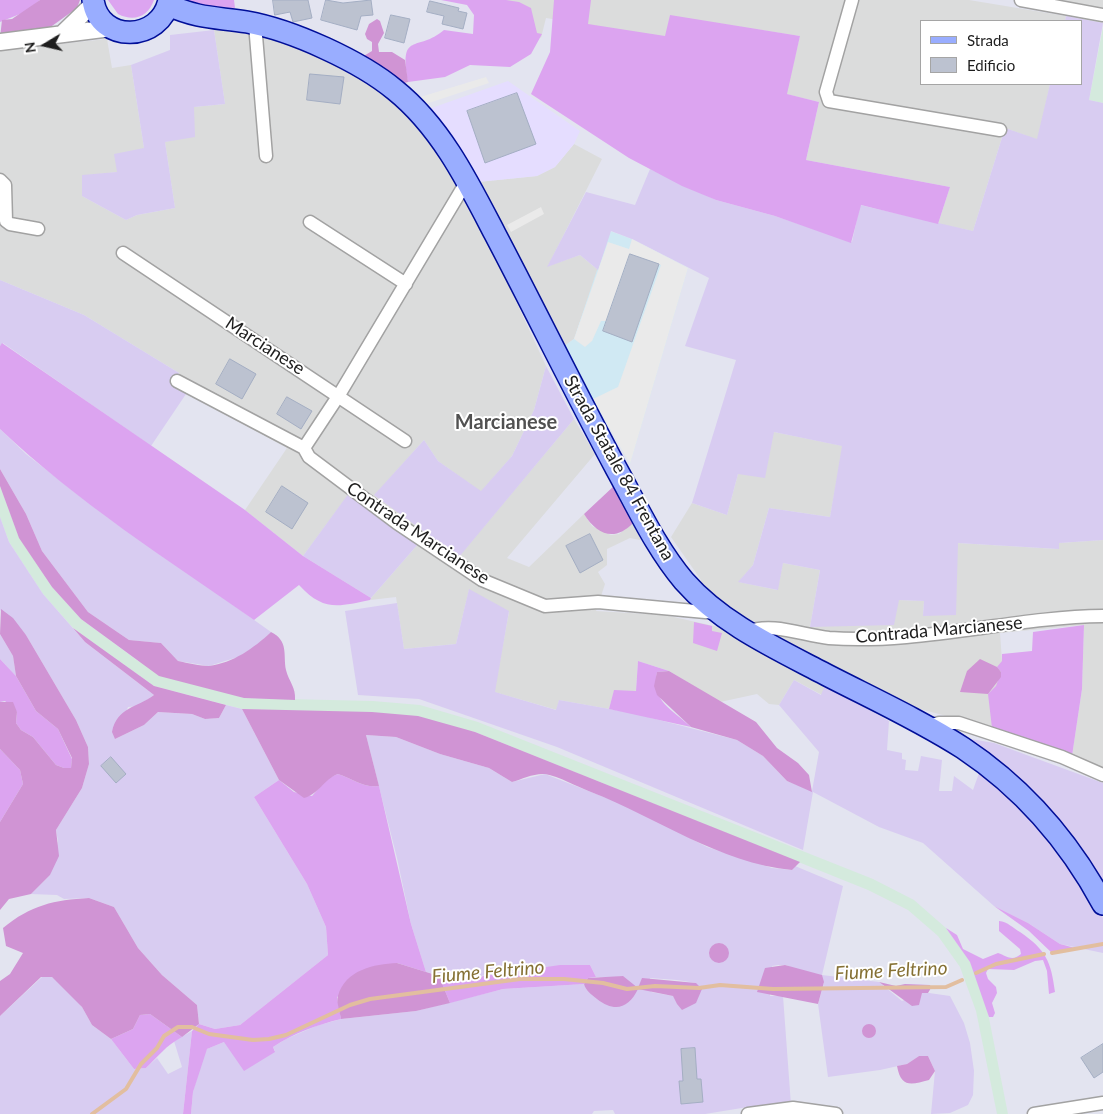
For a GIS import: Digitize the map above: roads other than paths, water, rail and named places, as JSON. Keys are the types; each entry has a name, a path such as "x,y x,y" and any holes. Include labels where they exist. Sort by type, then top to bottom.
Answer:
{"main road":[{"path":"93,1 103,21 111,28"},
{"path":"150,28 158,22 168,2"},
{"name":"Strada Statale 84 Frentana","path":"168,2 190,15 277,29 342,57 396,90 444,143 469,185 576,394 652,533 665,555 684,580 719,613 747,632 926,727 963,748 985,764 1024,797 1059,835 1089,877 1103,904"},
{"name":"Strada Statale 84 Frentana","path":"111,28 133,34 150,28 214,19"}],"street":[{"path":"852,0 826,92 829,101 1000,130"},
{"path":"1021,0 1103,14"},
{"path":"63,33 93,1"},
{"path":"255,24 266,156"},
{"path":"0,42 111,28"},
{"path":"0,180 5,185 6,221 10,224 38,229"},
{"path":"304,448 340,395 462,189 469,185"},
{"path":"310,222 406,284"},
{"name":"Marcianese","path":"123,253 340,395 405,440"},
{"name":"Contrada Marcianese","path":"177,382 304,448 309,457 397,523 482,580 545,606 598,602 719,613"},
{"name":"Contrada Marcianese","path":"747,632 760,627 827,638 869,640 1103,616"},
{"path":"926,727 939,723 959,723 1062,757 1103,775"},
{"path":"1035,1114 1103,1103"},
{"path":"748,1114 793,1108 836,1114"}],"waterway":[{"name":"Fiume Feltrino","path":"1052,953 1103,944"},
{"name":"Fiume Feltrino","path":"976,973 996,964 1044,954"},
{"name":"Fiume Feltrino","path":"92,1114 126,1089 141,1064 157,1048 164,1036 178,1027 192,1027 209,1034 253,1040 269,1039 286,1035 350,1005 370,999 520,979 564,979 603,983 627,989 655,986 699,988 720,985 773,989 946,987 962,980"}],"district":[{"name":"Marcianese","path":"506,423"}]}
